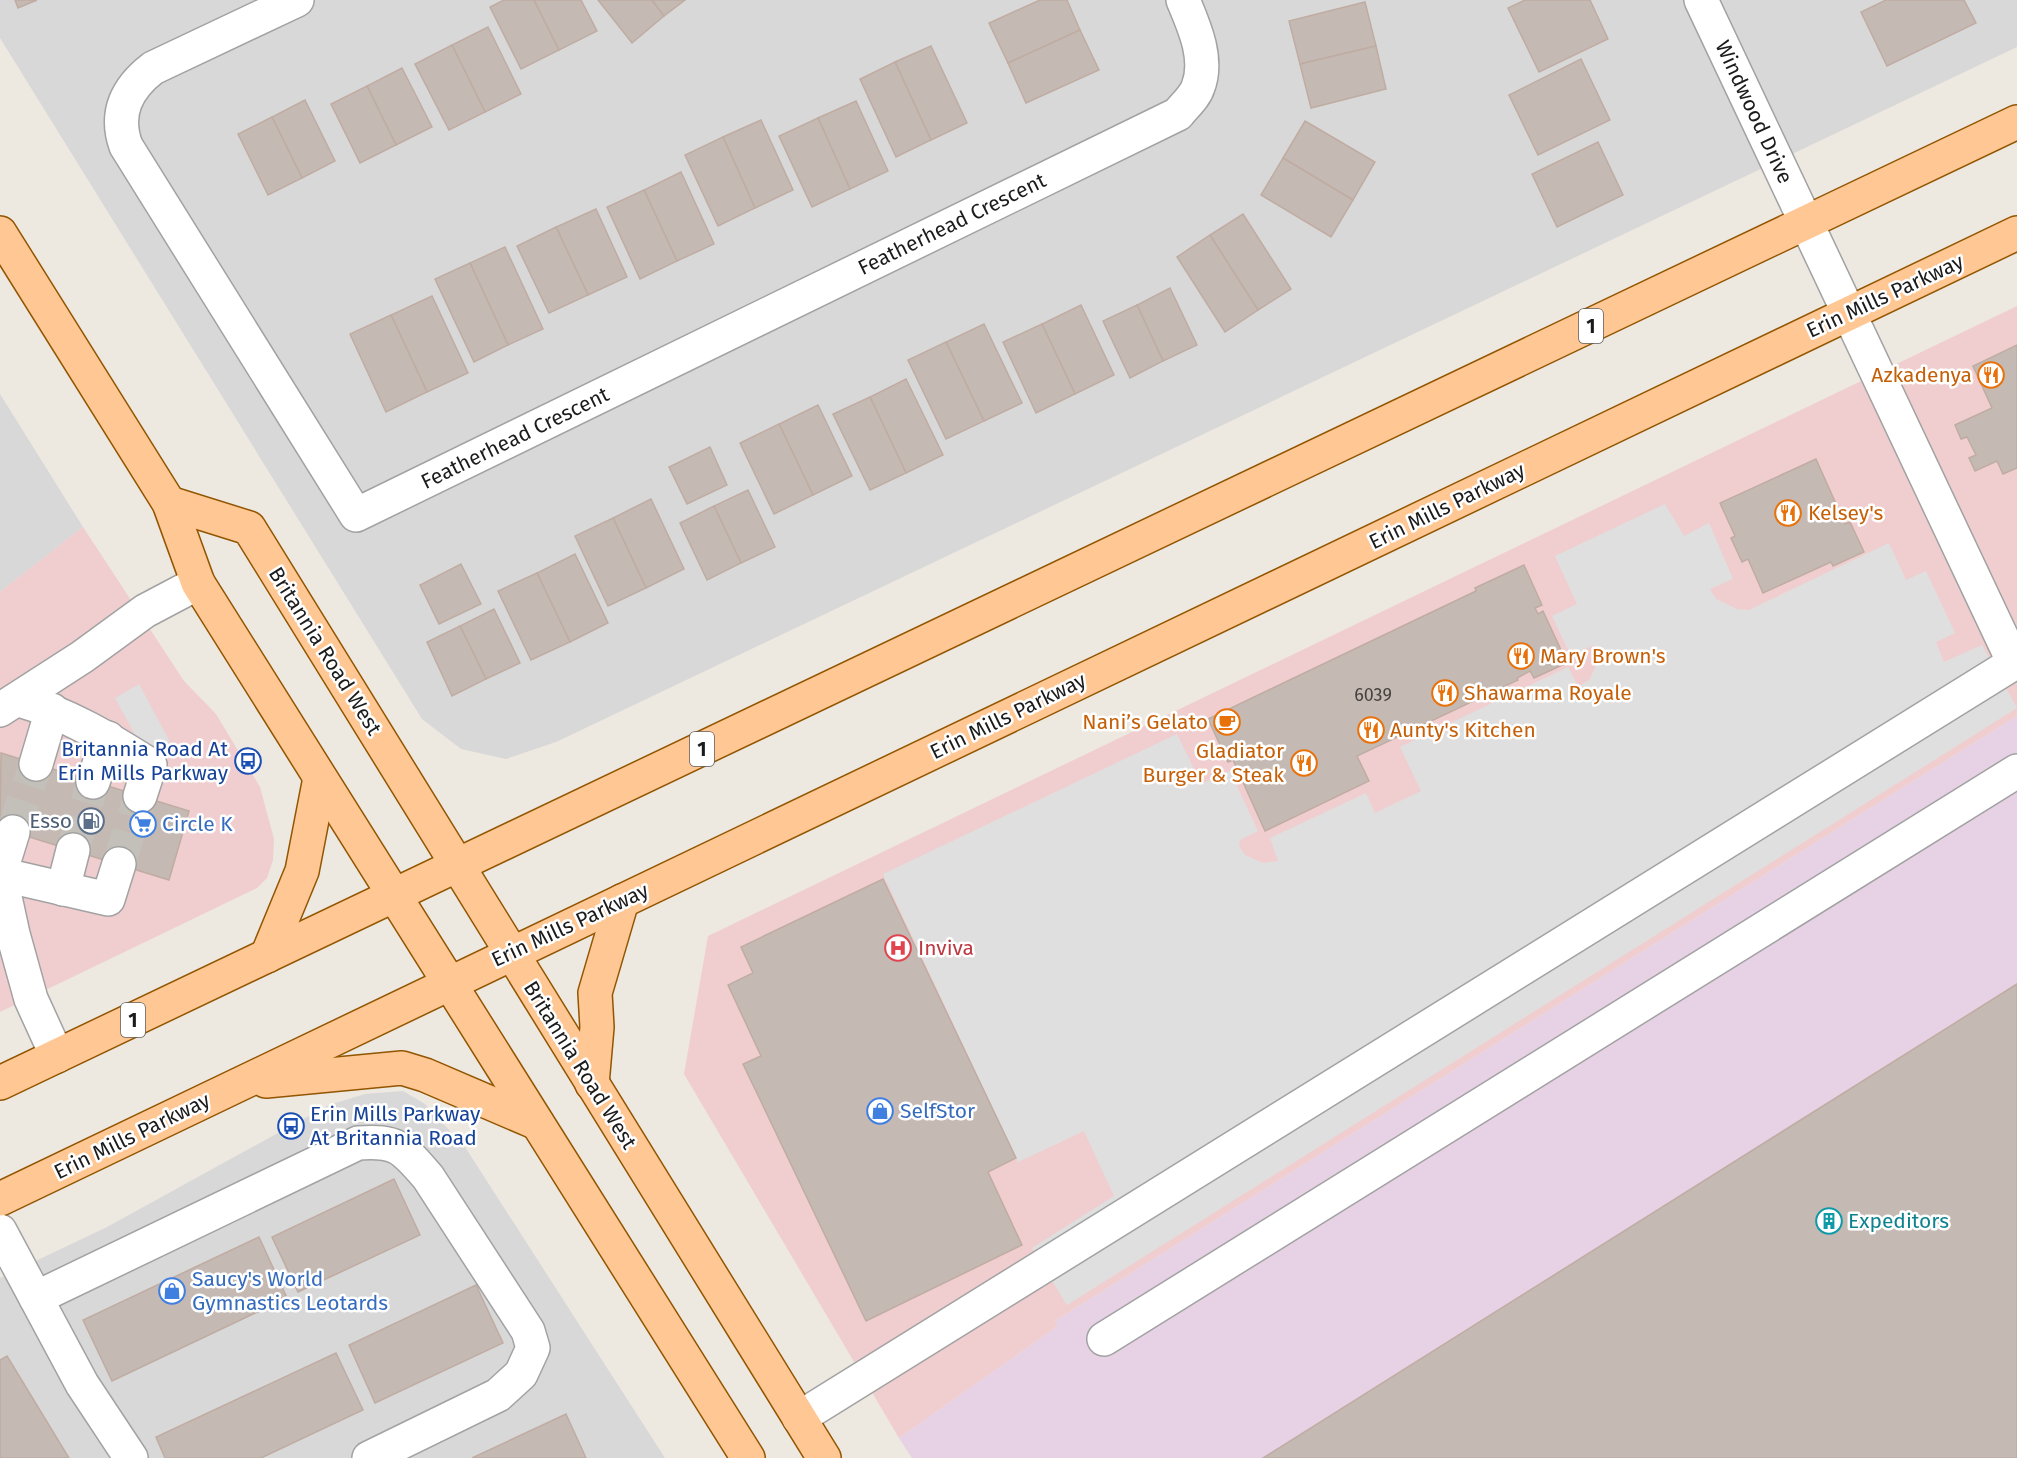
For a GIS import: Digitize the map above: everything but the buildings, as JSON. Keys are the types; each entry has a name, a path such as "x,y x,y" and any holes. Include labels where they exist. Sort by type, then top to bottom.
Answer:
{"main road":[{"name":"1","path":"0,1083 2017,122"},
{"path":"0,233 170,503 198,583 748,1458"},
{"name":"Erin Mills Parkway","path":"0,1199 2017,233"},
{"name":"Britannia Road West","path":"170,503 249,528 824,1458"},
{"path":"267,956 302,871 320,778"},
{"path":"592,1084 597,1027 595,993 622,901"},
{"path":"242,1083 402,1068 537,1123"}],"street":[{"name":"Featherhead Crescent","path":"297,0 153,68 141,77 124,101 121,131 132,156 356,515 1178,114 1198,88 1202,63 1197,33 1183,0"},
{"name":"Windwood Drive","path":"1701,0 2015,662"},
{"path":"9,705 145,611 198,583"},
{"path":"799,1418 2015,662"},
{"path":"9,705 52,710 108,738 150,765 140,796"},
{"path":"36,764 52,710"},
{"path":"93,782 108,738"},
{"path":"1104,1339 2017,771"},
{"path":"13,832 0,874 6,936 57,1056"},
{"path":"63,889 73,850"},
{"path":"0,874 108,899 118,864"},
{"path":"36,1298 358,1143 385,1141 408,1154 428,1177 528,1331 533,1348 522,1374 498,1395 369,1458"},
{"path":"0,1231 82,1384 131,1458"}],"shaded area":[{"path":"0,0 2017,0 2017,47 556,742 506,759 461,749 422,719 0,38"},
{"path":"2017,306 2017,716 1055,1321 1058,1326 899,1438 684,1074 708,936"},
{"path":"0,394 83,527 0,592"},
{"path":"1665,504 1684,536 1709,523 1733,579 1710,589 1716,599 1737,609 1749,610 1889,543 1906,580 1926,571 1955,633 1936,642 1944,662 1982,645 2017,708 1067,1305 1032,1248 1114,1196 1084,1131 1018,1162 883,874 1177,734 1201,784 1230,771 1258,831 1240,840 1239,846 1245,855 1263,863 1278,861 1270,838 1366,793 1375,813 1421,791 1400,747 1568,667 1578,687 1589,680 1597,664 1598,654 1594,645 1571,656 1552,616 1577,604 1555,556"},
{"path":"83,527 184,681 216,714 260,787 274,839 273,860 267,878 257,888 0,1012 0,592"},
{"path":"139,684 170,742 146,755 115,698"},
{"path":"2017,716 2017,1458 912,1458 899,1438 1058,1326 1055,1321"},
{"path":"403,1091 425,1104 465,1147 665,1458 0,1458 0,1278 107,1227 329,1105 365,1094"}],"tunnel":[{"path":"13,832 36,764"},
{"path":"73,850 93,782"},
{"path":"119,864 140,796"}],"place":[{"name":"Azkadenya","path":"1991,375"},
{"name":"Kelsey's","path":"1788,513"},
{"name":"Mary Brown's","path":"1521,656"},
{"name":"Shawarma Royale","path":"1445,693"},
{"name":"Nani’s Gelato","path":"1227,722"},
{"name":"Aunty's Kitchen","path":"1371,730"},
{"name":"Britannia Road At Erin Mills Parkway","path":"248,761"},
{"name":"Gladiator Burger & Steak","path":"1304,763"},
{"name":"Esso","path":"91,821"},
{"name":"Circle K","path":"143,824"},
{"name":"Inviva","path":"898,948"},
{"name":"SelfStor","path":"880,1111"},
{"name":"Erin Mills Parkway At Britannia Road","path":"291,1126"},
{"name":"Expeditors","path":"1829,1221"},
{"name":"Saucy's World Gymnastics Leotards","path":"172,1291"}]}
